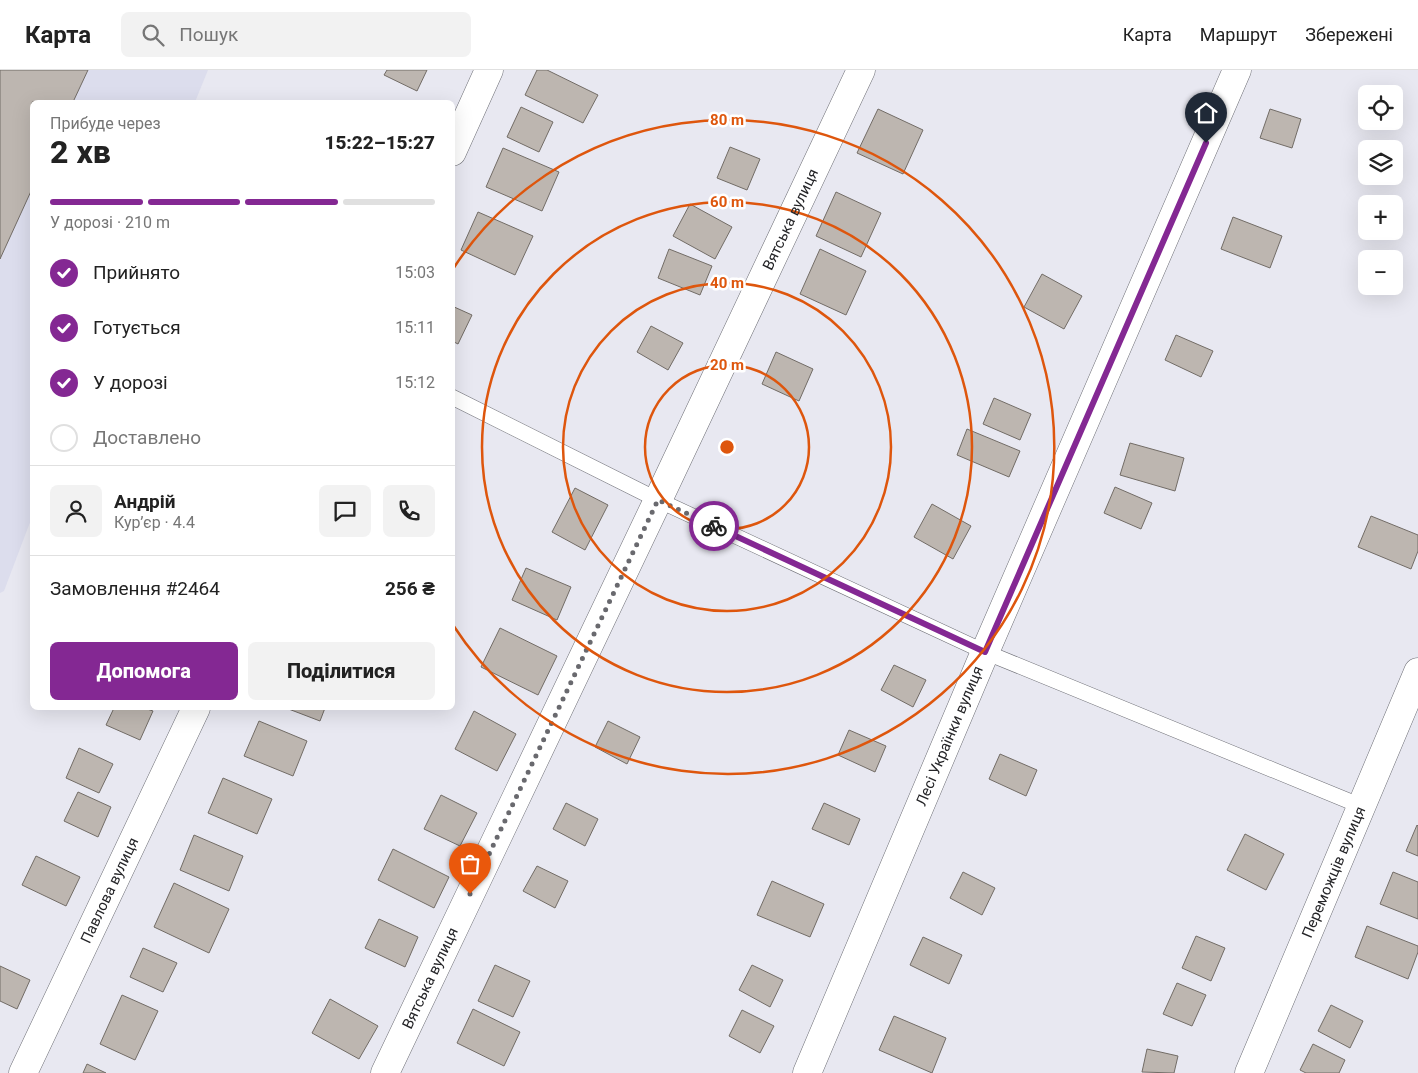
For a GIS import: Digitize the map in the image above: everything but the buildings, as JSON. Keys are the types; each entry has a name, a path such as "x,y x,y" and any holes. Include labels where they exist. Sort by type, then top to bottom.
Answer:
{"street":[{"path":"455,145 489,70"},
{"name":"Вятська вулиця","path":"385,1073 860,70"},
{"name":"Лесі Українки вулиця","path":"807,1073 985,652 1237,70"},
{"name":"Переможців вулиця","path":"1249,1073 1418,672"},
{"name":"Павлова вулиця","path":"24,1073 195,710"}],"lane":[{"path":"455,398 658,500 985,652 1361,806"}],"shaded area":[{"path":"0,70 208,70 196,100 30,100 30,522 4,591 0,593"}],"way so far":[{"path":"470,894 658,500 714,526"}],"route":[{"path":"714,526 985,652 1206,143"}]}
